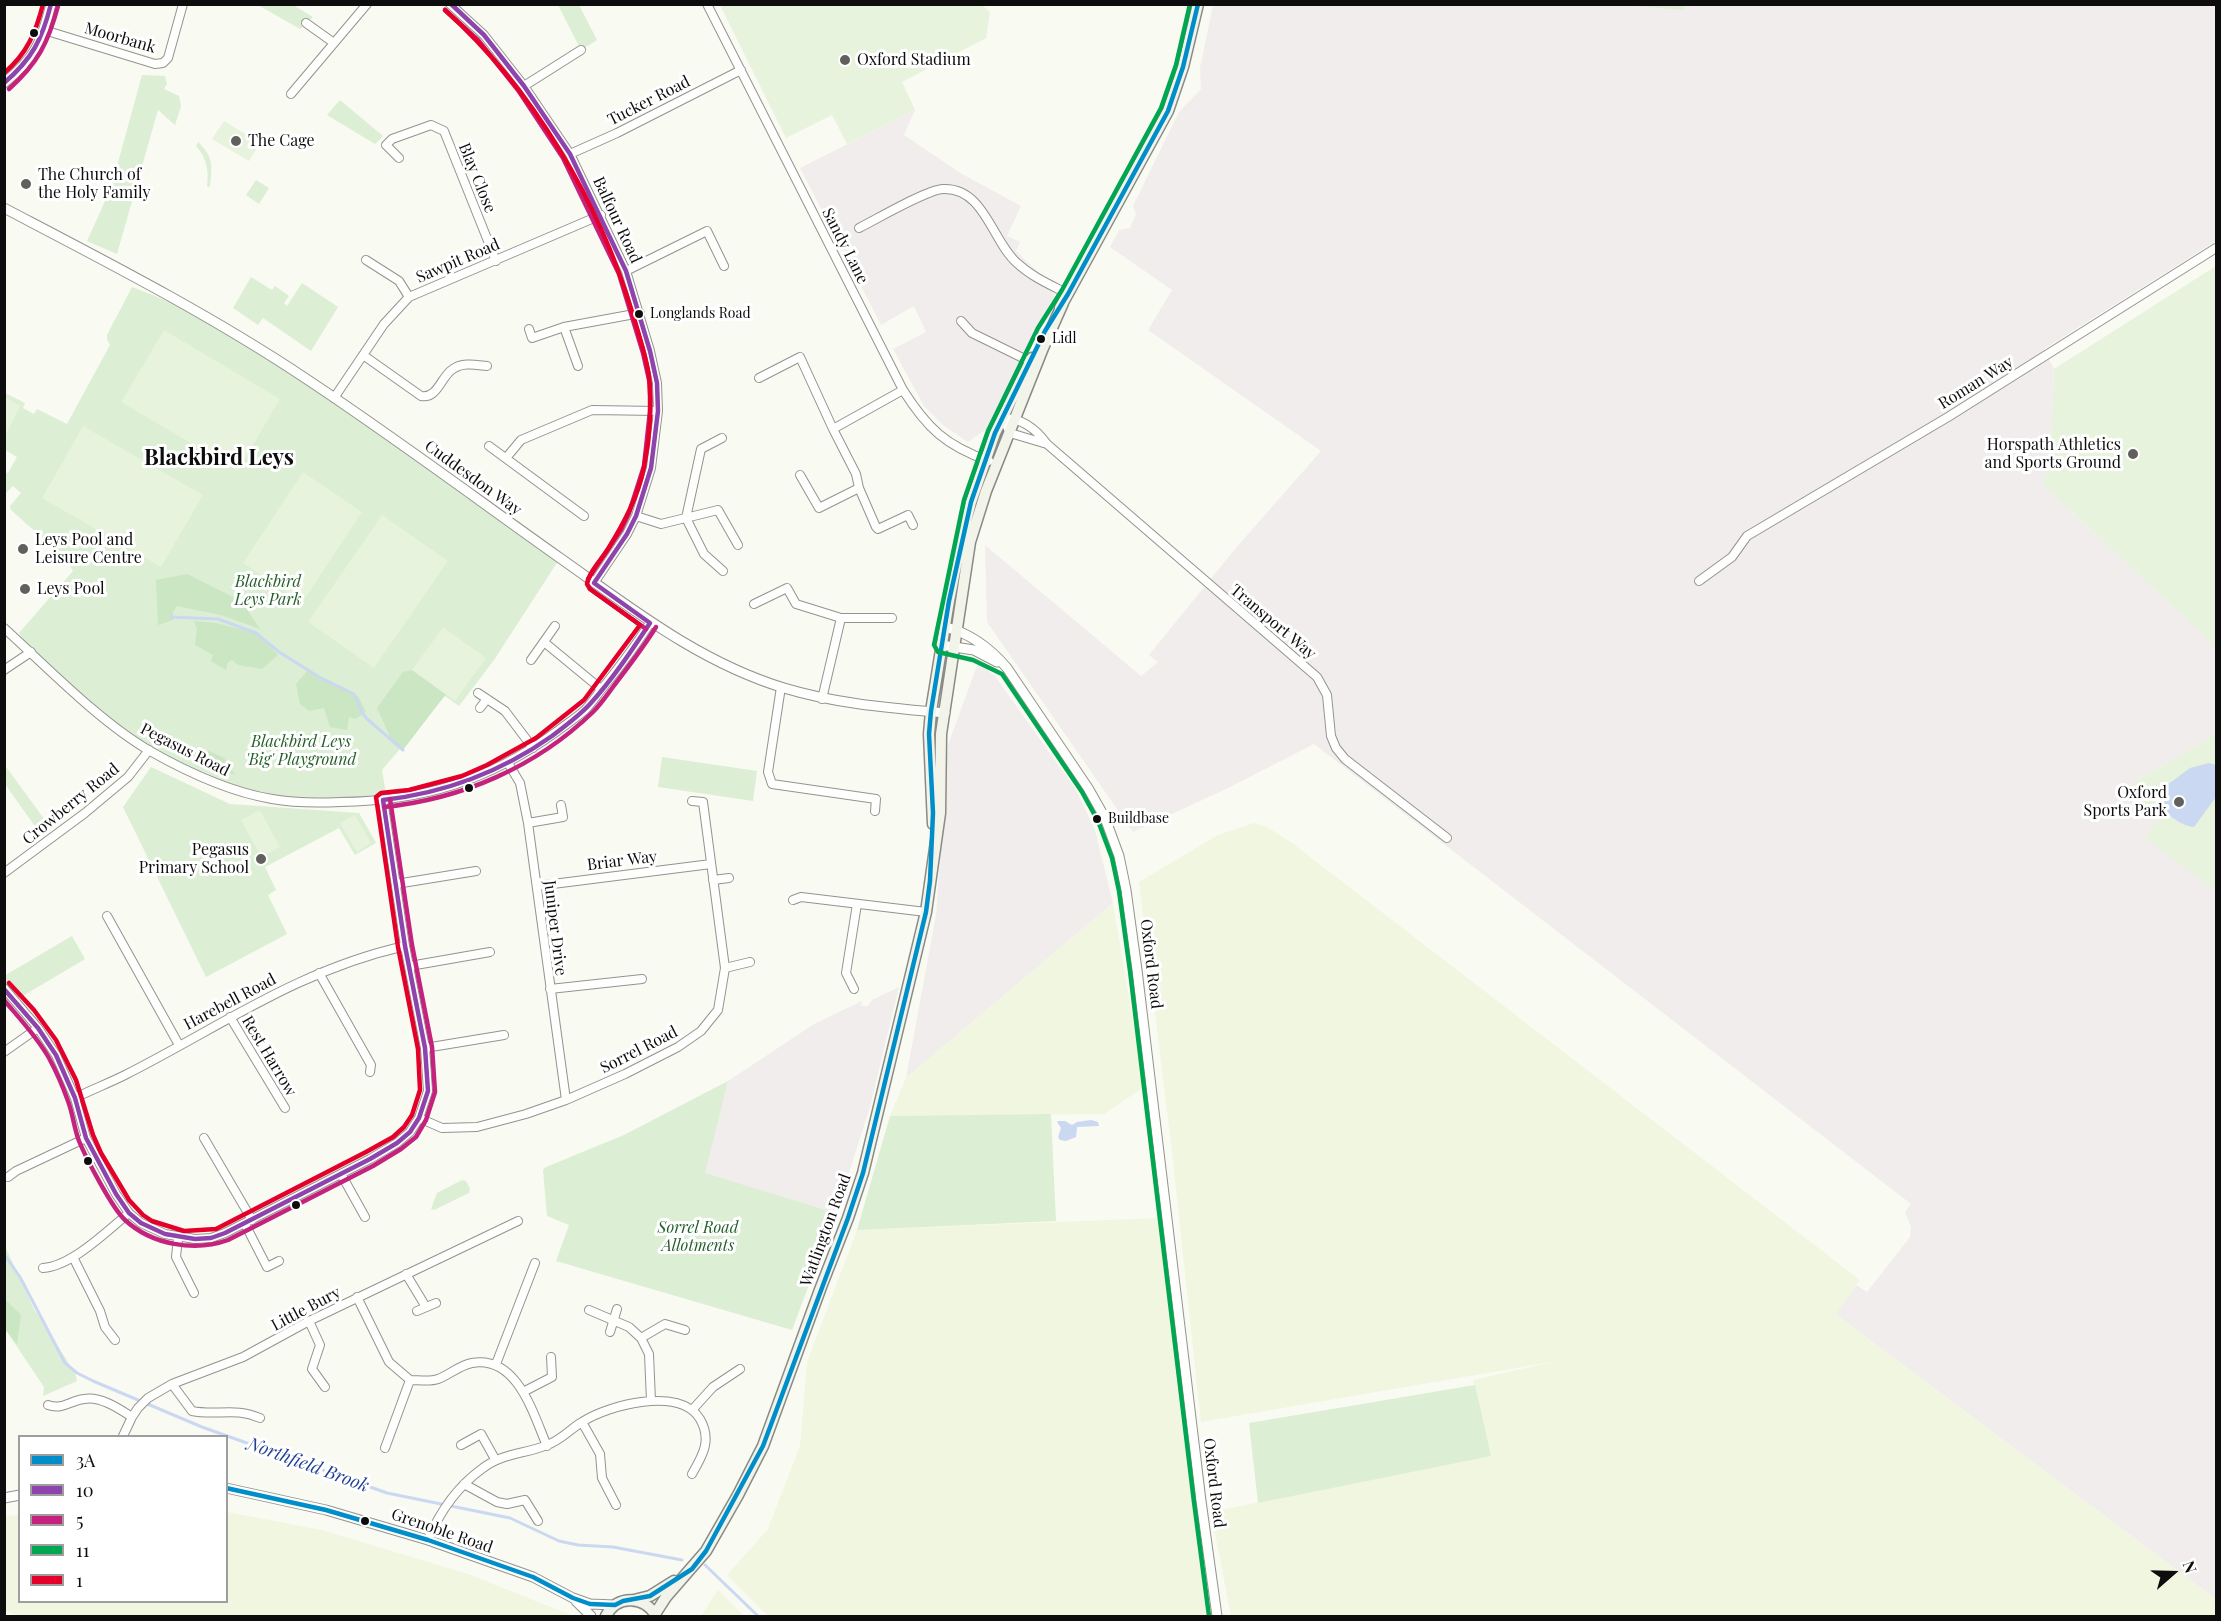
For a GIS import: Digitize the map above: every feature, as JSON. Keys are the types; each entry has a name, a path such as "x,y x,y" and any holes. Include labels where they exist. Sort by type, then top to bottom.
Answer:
{"main road":[{"name":"Watlington Road","path":"930,882 933,813 929,734 931,711 941,645 971,502 1003,418 1168,111 1183,67 1198,4"},
{"name":"Watlington Road","path":"656,1615 666,1597 692,1569 711,1542 763,1446 820,1287 848,1218 871,1141 926,912 940,813 941,734 956,647 970,542 984,495 1016,418 1033,363"},
{"name":"Watlington Road","path":"615,1605 663,1589 692,1569"},
{"path":"634,1600 650,1607 656,1615"},
{"path":"606,1617 615,1605"}],"street":[{"path":"4,83 31,58 36,50 51,4"},
{"name":"Moorbank","path":"44,30 155,63 163,63 168,58 183,4"},
{"path":"291,94 367,4"},
{"name":"Balfour Road","path":"450,4 484,35 524,86 570,154 626,271 655,368 658,411 651,468 636,516 627,534 594,583"},
{"name":"Sandy Lane","path":"707,4 903,390 917,412 948,443 997,464"},
{"path":"306,23 334,43"},
{"path":"524,86 581,50"},
{"name":"Tucker Road","path":"570,154 617,133 741,70"},
{"name":"Blay Close","path":"399,158 383,143 431,124 444,131 496,261"},
{"path":"859,228 940,189 959,190 972,198 1016,263 1066,298"},
{"name":"Cuddesdon Way","path":"4,208 176,299 302,375 650,623 707,657 781,687 822,699 945,713"},
{"name":"Sawpit Road","path":"334,398 384,324 410,297 601,215"},
{"path":"626,271 707,231 724,266"},
{"name":"Roman Way","path":"1699,581 1732,557 1747,536 1948,417 2217,248"},
{"path":"366,260 399,281 410,297"},
{"path":"529,330 532,338 564,327 640,313"},
{"path":"961,321 972,333 1033,363"},
{"path":"564,327 578,366"},
{"path":"363,355 421,396 426,397 432,394 453,369 467,364 487,366"},
{"path":"759,378 800,357 856,474 859,488 878,529 907,511 913,525"},
{"path":"833,429 903,390"},
{"path":"506,458 521,440 592,410 658,411"},
{"path":"1010,433 1003,418 1016,418"},
{"name":"Transport Way","path":"1016,418 1040,435 1047,444 1317,677 1327,695 1331,736 1345,759 1448,838"},
{"name":"Transport Way","path":"1010,433 1047,444"},
{"path":"722,438 701,449 686,518 704,554 723,571"},
{"path":"489,446 584,516"},
{"path":"800,475 819,508 859,488"},
{"path":"636,516 661,524 718,510 738,545"},
{"path":"754,604 787,588 796,604 841,618 892,618"},
{"path":"822,699 841,618"},
{"name":"Pegasus Road","path":"4,628 113,725 149,750 196,774 236,790 272,799 316,803 404,798 471,780 508,763 533,748 585,710 632,651 650,623"},
{"path":"531,660 555,626"},
{"name":"Oxford Road","path":"945,627 958,630 995,654 1007,668 1088,788 1105,818 1119,856 1136,958 1199,1490 1217,1617"},
{"path":"544,642 602,689"},
{"name":"Oxford Road","path":"941,645 974,650 1007,668"},
{"path":"4,670 31,652"},
{"path":"781,687 768,784 876,799 875,810"},
{"path":"478,693 506,711 533,748"},
{"path":"480,708 487,699"},
{"name":"Crowberry Road","path":"4,873 85,813 128,777 149,750"},
{"name":"Juniper Drive","path":"508,763 520,783 528,823 566,1100"},
{"path":"4,988 38,1028 61,1064 75,1098 86,1138 106,1177 129,1213 141,1223 178,1238 211,1238 248,1222 398,1143 410,1132 419,1118 428,1091 424,1048 405,946 383,800"},
{"name":"Sorrel Road","path":"419,1118 442,1128 477,1127 526,1114 566,1100 625,1074 678,1047 701,1031 718,1010 725,968 703,802 692,801"},
{"path":"528,823 563,817 561,805"},
{"name":"Briar Way","path":"537,886 711,864"},
{"path":"396,884 476,871"},
{"path":"713,880 729,878"},
{"path":"793,900 801,897 926,912"},
{"path":"854,989 846,973 857,904"},
{"path":"107,916 179,1045"},
{"name":"Harebell Road","path":"75,1098 125,1075 291,985 379,951 405,946"},
{"path":"410,966 490,952"},
{"path":"725,968 750,962"},
{"path":"319,973 371,1065 370,1072"},
{"path":"549,989 642,979"},
{"name":"Rest Harrow","path":"230,1017 285,1108"},
{"path":"4,1052 38,1028"},
{"path":"424,1048 504,1035"},
{"path":"8,1177 86,1138"},
{"path":"204,1138 248,1222 267,1267 279,1261"},
{"path":"341,1174 364,1217"},
{"path":"43,1268 53,1267 73,1257 129,1213"},
{"name":"Little Bury","path":"124,1435 138,1408 172,1384 243,1357 357,1297 518,1221"},
{"path":"178,1238 176,1257 194,1293"},
{"path":"73,1257 100,1311 105,1327 115,1340"},
{"path":"496,1364 535,1263"},
{"path":"405,1274 426,1307"},
{"path":"357,1297 389,1362 410,1380 436,1380 471,1363 496,1364 512,1376 523,1392 547,1446"},
{"path":"417,1311 436,1303"},
{"path":"610,1332 617,1310"},
{"path":"589,1311 629,1327 641,1338 650,1354 651,1401"},
{"path":"309,1321 320,1345 312,1370 325,1387"},
{"path":"641,1338 665,1324 685,1330"},
{"path":"523,1392 552,1377 551,1357"},
{"path":"693,1409 713,1387 740,1369"},
{"path":"385,1448 410,1380"},
{"path":"172,1384 192,1411 207,1414 228,1411 248,1413 260,1418"},
{"path":"48,1405 57,1408 85,1398 96,1399 132,1417"},
{"path":"428,1540 444,1508 463,1486 495,1459 547,1446 561,1439 582,1422 616,1406 651,1401 682,1404 693,1409 706,1432 707,1445 692,1474"},
{"path":"582,1422 600,1454 602,1478 616,1505"},
{"path":"461,1445 482,1434 495,1459"},
{"path":"463,1486 497,1502 507,1504 525,1500 538,1521"},
{"name":"Grenoble Road","path":"228,1488 326,1509 428,1540 533,1577 573,1598 590,1604 615,1605"},
{"name":"Grenoble Road","path":"573,1598 591,1617"}],"shaded area":[{"path":"1213,5 2216,5 2216,241 2044,349 2054,369 2050,467 2042,484 2216,647 2216,734 2124,788 2160,816 2146,837 2216,891 2216,1599 1835,1314 1856,1285 1867,1292 1910,1237 1911,1227 1905,1212 1911,1204 1314,744 1228,788 1133,832 987,622 985,545 1141,676 1158,662 1149,655 1235,549 1321,451 1148,330 1172,290 1110,247 1119,230 1130,228 1136,214 1133,206 1179,112 1201,89 1200,68"},
{"path":"915,110 904,135 962,174 1021,206 1007,236 1020,242 1016,251 1041,275 1059,286 988,428 968,442 944,426 924,406 893,349 926,332 914,306 881,325 800,168"},
{"path":"978,663 995,676 1076,790 1095,830 1113,903 906,1078 936,915 948,745"},
{"path":"899,987 870,1107 836,1213 704,1173 728,1081 814,1024 862,1001 861,1006 868,1006 872,1000"}],"green space":[{"name":"Oxford Stadium","path":"981,4 990,12 986,38 902,82 915,110 847,144 832,115 786,138 720,5"},
{"path":"258,5 293,5 313,17 300,29"},
{"path":"558,5 579,5 597,40 581,50"},
{"path":"1624,5 1684,5 1684,10"},
{"path":"142,75 165,76 167,84 164,89 179,96 181,106 175,125 158,110 117,254 87,241 111,188"},
{"path":"340,100 383,136 375,144 327,115"},
{"name":"The Cage","path":"224,121 260,143 249,161 212,139"},
{"path":"198,142 207,152 211,162 210,187 207,186 208,175 205,160 196,146"},
{"path":"256,180 269,188 259,204 246,195"},
{"name":"Horspath Athletics and Sports Ground","path":"2216,266 2216,647 2042,484 2050,467 2054,369"},
{"path":"251,277 272,290 275,286 289,296 284,303 287,306 302,283 338,307 311,351 263,318 258,325 233,308"},
{"name":"Blackbird Leys Park","path":"132,287 175,304 302,375 560,558 494,660 459,706 445,696 382,770 387,799 272,799 196,774 113,725 31,652 19,633 73,571 65,558 11,510 10,506 21,493 13,486 5,494 5,472 8,473 17,457 5,450 5,393 25,403 23,408 34,414 37,409 67,424 110,345 107,335"},
{"path":"164,330 280,399 238,471 121,402"},
{"path":"5,397 20,406 5,437"},
{"path":"83,426 203,495 161,567 42,498"},
{"path":"303,472 362,512 302,603 243,563"},
{"path":"382,515 448,561 374,668 308,622"},
{"path":"187,574 241,601 260,629 221,615 177,606 173,612 173,620 158,625 156,580"},
{"path":"194,621 216,623 258,634 278,655 262,669 238,665 232,660 228,662 226,670 211,661 213,655 195,645 197,629"},
{"path":"443,627 486,658 455,701 412,670"},
{"path":"308,670 358,696 366,712 355,719 349,717 347,730 330,727 324,708 309,711 300,704 296,684"},
{"path":"412,670 446,694 403,750 392,741 377,708 403,672"},
{"name":"Oxford Sports Park","path":"2216,734 2216,891 2145,838 2160,816 2124,788"},
{"path":"209,751 224,758 235,775 192,761 189,757"},
{"path":"662,757 757,771 753,801 658,787"},
{"path":"4,764 50,827 39,832 5,784"},
{"path":"151,767 230,804 359,813 376,843 355,855 339,828 265,867 276,890 268,895 287,934 206,977 123,807"},
{"path":"260,810 280,847 261,857 241,820"},
{"path":"355,815 371,843 357,852 340,823"},
{"path":"1254,823 1267,827 1292,843 1860,1280 1836,1314 2216,1599 2216,1616 1231,1616 1211,1512 1490,1456 1473,1380 1557,1361 1201,1422 1172,1152 1139,882 1218,835"},
{"path":"1113,903 1144,1087 1104,1114 890,1116 906,1078"},
{"path":"72,936 85,959 16,1000 5,988 4,976"},
{"name":"Sorrel Road Allotments","path":"728,1081 705,1173 836,1213 792,1330 556,1261 569,1225 547,1216 543,1170 624,1135"},
{"path":"1051,1114 1056,1221 857,1230 890,1116"},
{"path":"462,1180 466,1181 470,1189 469,1193 434,1210 431,1209 437,1193"},
{"path":"1158,1218 1207,1616 768,1616 727,1575 768,1529 800,1446 807,1362 857,1230"},
{"path":"4,1244 34,1309 75,1373 77,1381 43,1396 44,1387 5,1329"},
{"path":"4,1298 21,1315 17,1344 5,1329"},
{"path":"1475,1385 1491,1456 1258,1503 1249,1423"},
{"path":"228,1512 322,1530 468,1574 573,1616 19,1616 5,1611 5,1516 18,1515 18,1603 228,1603"},
{"path":"718,1590 744,1616 701,1616"}],"water":[{"path":"2209,763 2216,765 2216,797 2194,827 2188,826 2175,820 2164,809 2158,797 2159,791 2190,768"},
{"path":"1091,1120 1098,1122 1099,1126 1077,1127 1076,1137 1066,1141 1058,1137 1061,1128 1058,1121 1065,1121 1072,1125"}],"waterway":[{"path":"171,617 218,619 256,633 279,652 319,677 354,694 367,719 403,750"},
{"name":"Northfield Brook","path":"4,1254 20,1277 65,1363 77,1373 224,1435"},
{"name":"Northfield Brook","path":"228,1436 387,1493 510,1518 559,1541 578,1545 613,1547 682,1560"},
{"name":"Northfield Brook","path":"705,1565 758,1616"}],"transit line":[{"name":"1","path":"4,73 25,50 43,4"},
{"name":"10","path":"4,83 22,66 35,48 51,4"},
{"name":"10","path":"451,4 484,35 524,86 570,154 626,271 650,351 657,383 658,411 651,468 636,516 627,534 594,583"},
{"name":"11","path":"1190,4 1176,65 1161,108 1062,290 1038,328 988,431 964,500 934,645 938,652 973,660 1002,674 1082,792 1098,821 1112,858 1130,971 1209,1616"},
{"name":"3A","path":"228,1488 326,1510 428,1540 533,1577 573,1598 590,1604 615,1605 623,1601 650,1596 692,1569 706,1551 763,1446 863,1173 926,912 930,881 933,813 929,734 931,711 949,601 971,502 995,433 1045,331 1068,294 1168,111 1183,67 1198,4"},
{"name":"5","path":"9,89 41,52 58,6"},
{"name":"5","path":"445,10 478,40 518,90 563,158 619,274 643,353 650,384 650,411 644,466 621,530 588,579"},
{"name":"1","path":"9,983 34,1010 56,1040 76,1080 101,1153 129,1200 152,1221 184,1231 216,1229 393,1137 412,1115 420,1090 418,1049 398,947 376,797 381,793 409,790 462,776 536,738 584,700 640,625 590,589 587,584 630,510 646,456 650,410 649,376 633,315 602,230 559,149 507,75 445,10"},
{"name":"10","path":"594,583 650,623"},
{"name":"5","path":"590,589 646,629"},
{"name":"10","path":"383,800 428,792 472,779 533,749 581,713 598,695 622,665 650,623"},
{"name":"5","path":"384,807 442,797 469,788 496,777 547,749 571,732 596,709 656,627"},
{"name":"5","path":"4,1000 34,1035 49,1058 68,1101 79,1141 107,1194 125,1220 148,1235 188,1246 215,1244 228,1240 373,1166 416,1137 426,1120 435,1092 432,1047 412,945 390,799"},
{"name":"10","path":"4,989 38,1028 56,1055 75,1098 86,1138 116,1194 129,1213 141,1223 165,1234 195,1239 211,1238 225,1233 397,1143 410,1132 419,1118 428,1091 425,1048 405,946 383,800"}],"place":[{"name":"Oxford Stadium","path":"845,60"},
{"name":"The Cage","path":"236,141"},
{"name":"The Church of the Holy Family","path":"26,184"},
{"name":"Longlands Road","path":"639,314"},
{"name":"Lidl","path":"1041,339"},
{"name":"Horspath Athletics and Sports Ground","path":"2133,454"},
{"name":"Leys Pool and Leisure Centre","path":"23,549"},
{"name":"Leys Pool","path":"25,589"},
{"name":"Oxford Sports Park","path":"2179,802"},
{"name":"Buildbase","path":"1097,819"},
{"name":"Pegasus Primary School","path":"261,859"}],"district":[{"name":"Blackbird Leys","path":"219,458"}],"park label":[{"name":"Blackbird Leys 'Big' Playground","path":"301,751"}]}
